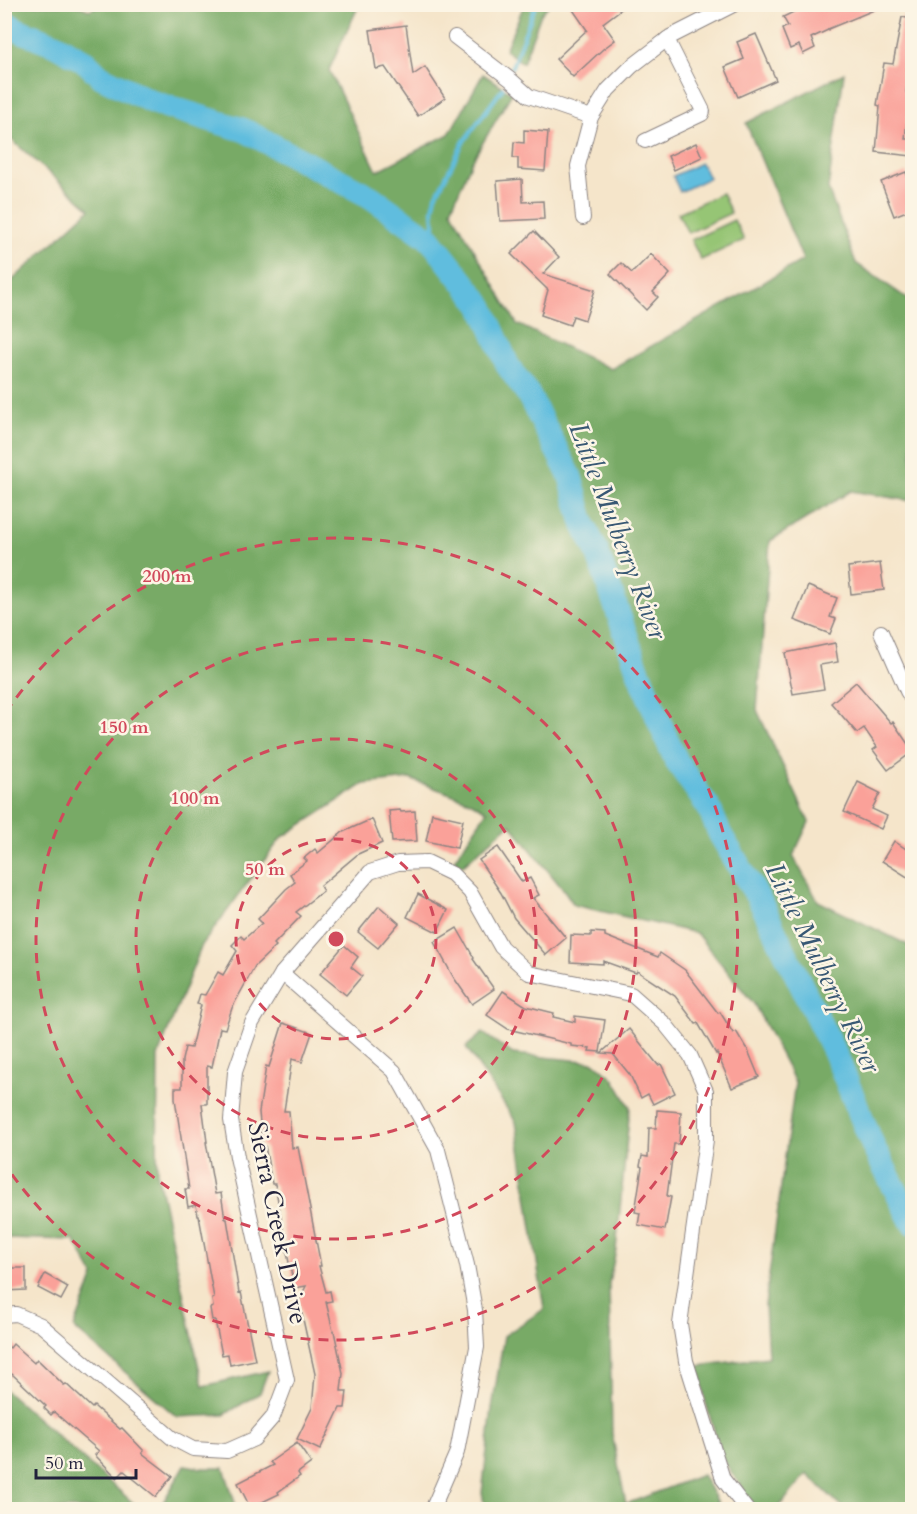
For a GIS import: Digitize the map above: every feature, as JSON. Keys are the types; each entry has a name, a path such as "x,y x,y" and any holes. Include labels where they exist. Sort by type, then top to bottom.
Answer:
{"street":[{"path":"583,218 578,166 591,117 608,90 667,39 735,4"},
{"path":"455,37 529,96 591,117"},
{"path":"645,141 702,114 703,111 667,39"},
{"path":"881,633 912,699"},
{"name":"Sierra Creek Drive","path":"4,1315 16,1314 41,1325 172,1438 194,1449 227,1451 254,1439 273,1417 286,1380 237,1157 231,1120 235,1072 252,1023 282,973 370,872 398,863 428,862 452,874 470,892 501,947 529,973 631,994 665,1024 690,1055 706,1091 706,1140 680,1324 681,1334 686,1361 723,1479 747,1509"},
{"path":"282,973 394,1071 438,1150 467,1265 475,1310 477,1347 458,1452 432,1509"}],"green space":[{"path":"103,4 359,5 329,70 377,171 449,134 483,74 512,93 472,161 451,210 517,324 611,369 803,260 746,123 844,73 828,189 856,263 912,302 912,501 851,491 770,541 757,710 809,822 793,856 818,901 912,946 912,1509 844,1509 807,1474 777,1509 756,1509 723,1460 705,1400 699,1366 768,1357 765,1305 795,1082 754,1004 696,933 574,905 510,824 462,866 454,860 487,811 470,801 410,779 364,784 281,838 202,945 158,1056 157,1172 203,1386 268,1371 260,1393 224,1415 177,1417 74,1328 94,1276 74,1240 5,1238 5,287 90,209 5,134 5,5 76,5 89,10"},
{"path":"524,5 549,5 541,14 523,63 505,50"},
{"path":"722,193 731,213 688,233 678,213"},
{"path":"734,220 744,240 701,260 691,240"},
{"path":"483,1033 513,1054 594,1062 613,1078 630,1107 616,1250 609,1283 612,1434 626,1504 702,1475 722,1509 485,1509 482,1493 492,1408 504,1336 544,1309 516,1122 466,1047"},
{"path":"5,1390 140,1509 5,1509"},
{"path":"185,1465 224,1468 237,1509 159,1509"}],"water":[{"path":"701,163 709,178 680,192 673,176"}],"building":[{"path":"569,4 628,4 603,23 615,40 573,77 556,59 587,30"},
{"path":"810,4 886,5 811,38 815,48 803,54 799,45 790,49 782,29 788,26 783,17"},
{"path":"902,17 912,19 912,59 906,92 912,93 912,110 908,110 905,139 912,139 912,156 876,152 880,106 877,105 884,63 893,64"},
{"path":"406,25 413,75 425,67 445,98 418,116 385,67 376,69 370,30"},
{"path":"756,34 776,80 738,97 725,67 744,59 737,42"},
{"path":"524,130 548,132 545,171 518,169 518,158 513,158 514,142 524,143"},
{"path":"696,143 702,157 674,170 668,156"},
{"path":"906,172 912,189 912,209 894,216 881,182"},
{"path":"522,179 523,202 543,201 544,219 500,221 497,181"},
{"path":"534,231 559,257 543,274 595,290 585,320 573,316 570,325 541,315 548,290 511,254"},
{"path":"651,254 670,274 653,292 658,297 646,310 610,274 621,263 632,273"},
{"path":"880,563 884,590 851,594 848,567"},
{"path":"808,586 837,598 830,617 836,619 830,634 794,620"},
{"path":"835,643 838,662 820,665 824,689 793,694 785,653"},
{"path":"856,682 891,723 893,722 912,750 888,770 873,750 877,747 864,728 857,733 831,703"},
{"path":"858,782 880,793 872,809 887,816 881,829 844,812"},
{"path":"400,810 401,812 415,811 417,841 392,842 389,811"},
{"path":"432,813 463,820 457,848 426,841"},
{"path":"372,819 382,843 358,854 320,886 323,891 296,912 301,916 274,944 276,946 255,966 232,1008 225,1029 220,1028 212,1067 207,1066 207,1104 202,1104 206,1142 215,1194 221,1193 225,1219 227,1219 239,1293 241,1292 255,1360 230,1365 228,1354 222,1355 215,1320 212,1320 210,1308 213,1307 212,1299 214,1298 199,1216 196,1205 188,1207 185,1189 189,1189 175,1088 182,1088 182,1060 185,1047 191,1048 201,1005 197,1004 200,994 205,995 218,972 223,975 237,951 232,945 241,936 244,939 262,923 258,919 295,882 290,874 307,861 304,858 315,849 318,853 343,832"},
{"path":"894,841 912,853 912,880 882,861"},
{"path":"498,847 522,882 530,878 539,895 533,898 566,938 546,955 514,918 479,860"},
{"path":"418,894 448,910 437,932 407,917"},
{"path":"379,906 399,923 378,948 358,932"},
{"path":"457,928 473,959 494,989 472,1004 434,942"},
{"path":"591,932 605,933 605,936 658,957 660,953 685,970 718,1013 720,1012 733,1033 736,1031 747,1048 759,1077 732,1088 717,1053 698,1023 696,1024 675,996 637,971 636,973 603,961 603,964 570,962 571,935 591,936"},
{"path":"344,945 358,957 351,967 362,976 346,995 320,974"},
{"path":"503,991 526,1006 554,1013 553,1017 575,1022 575,1016 605,1020 600,1052 508,1029 487,1015"},
{"path":"283,1023 312,1033 302,1062 292,1059 284,1111 289,1111 292,1148 298,1147 321,1266 319,1266 326,1292 330,1291 332,1301 326,1302 343,1373 341,1391 347,1391 345,1408 340,1408 320,1450 297,1439 312,1408 315,1374 299,1301 306,1286 295,1288 275,1184 272,1184 265,1146 262,1146 259,1112 266,1066 269,1067"},
{"path":"629,1029 658,1065 661,1064 675,1093 653,1104 648,1094 641,1098 630,1075 613,1054 601,1053"},
{"path":"657,1110 681,1112 679,1144 674,1144 667,1196 671,1197 665,1230 638,1225 640,1213 635,1212 642,1156 648,1157 649,1128 656,1128"},
{"path":"4,1268 26,1268 26,1290 4,1291"},
{"path":"45,1274 68,1287 61,1300 38,1288"},
{"path":"4,1343 10,1348 13,1344 34,1363 37,1359 92,1408 94,1406 120,1429 122,1428 144,1451 142,1453 172,1476 156,1497 124,1471 117,1478 95,1455 99,1451 54,1412 51,1415 44,1408 46,1406 12,1374 4,1382"},
{"path":"297,1443 311,1463 298,1473 300,1476 278,1492 279,1494 260,1503 263,1509 251,1509 238,1483 273,1465 270,1462"}],"waterway":[{"path":"512,67 536,4"},
{"name":"Little Mulberry River","path":"4,22 54,44 86,62 100,76 136,94 155,103 244,130 371,197 430,239 482,306 508,366 528,394 570,476 584,525 597,552 639,673 677,762 709,808 720,834 760,901 838,1060 874,1148 912,1222"},
{"path":"430,239 434,227 433,209 436,196 464,141 503,88"}]}
